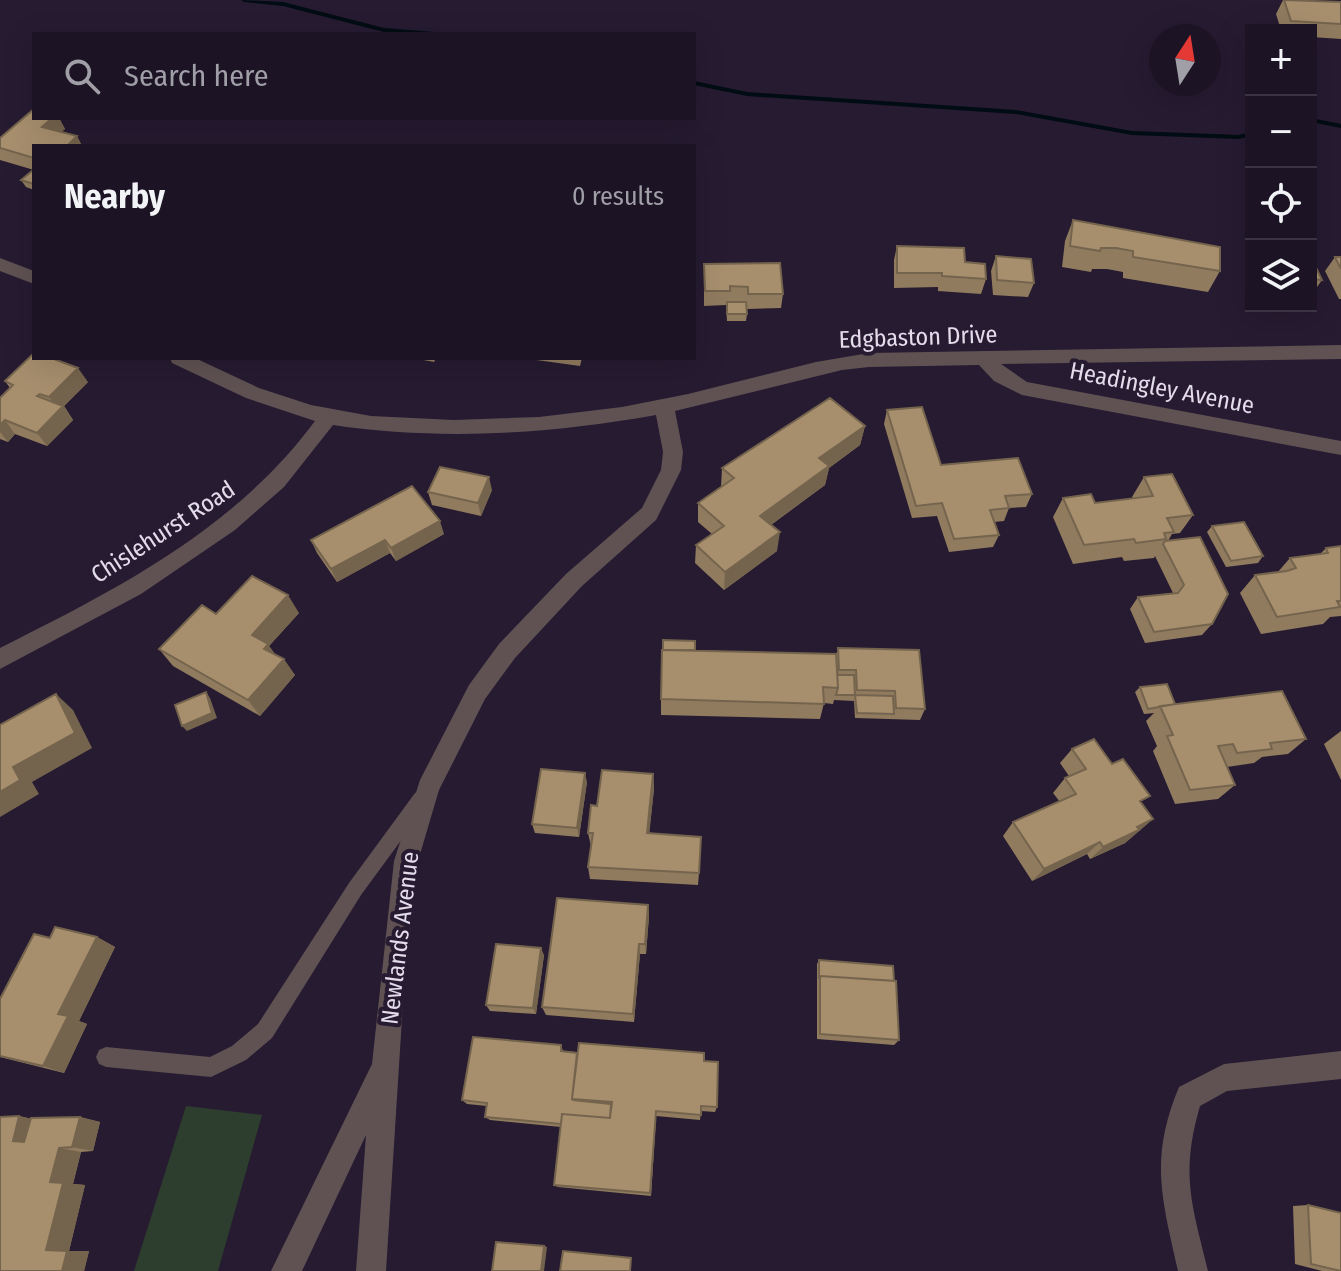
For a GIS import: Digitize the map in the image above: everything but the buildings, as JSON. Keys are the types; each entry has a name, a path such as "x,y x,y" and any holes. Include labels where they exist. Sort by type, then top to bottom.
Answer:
{"street":[{"path":"0,264 32,277"},
{"name":"Edgbaston Drive","path":"183,360 227,384 328,417 377,424 445,427 552,420 664,406 834,363 1341,352"},
{"name":"Headingley Avenue","path":"984,358 1001,376 1022,388 1341,448"},
{"name":"Newlands Avenue","path":"371,1271 391,987 406,861 428,788 470,704 507,651 574,580 649,514 671,470 673,452 664,406"},
{"name":"Chislehurst Road","path":"0,659 160,569 257,500 300,455 328,417"},
{"path":"286,1271 386,1063"},
{"path":"1193,1271 1174,1189 1175,1144 1189,1097 1224,1078 1341,1065"}],"lane":[{"path":"106,1057 211,1067 239,1053 256,1039 265,1031 355,889 428,788"}],"green space":[{"path":"186,1106 262,1115 218,1271 134,1271"}],"waterway":[{"path":"244,0 283,4 384,30 409,32"},
{"path":"696,83 747,94 1016,112 1132,133 1245,136"},
{"path":"1317,121 1341,126"}]}
